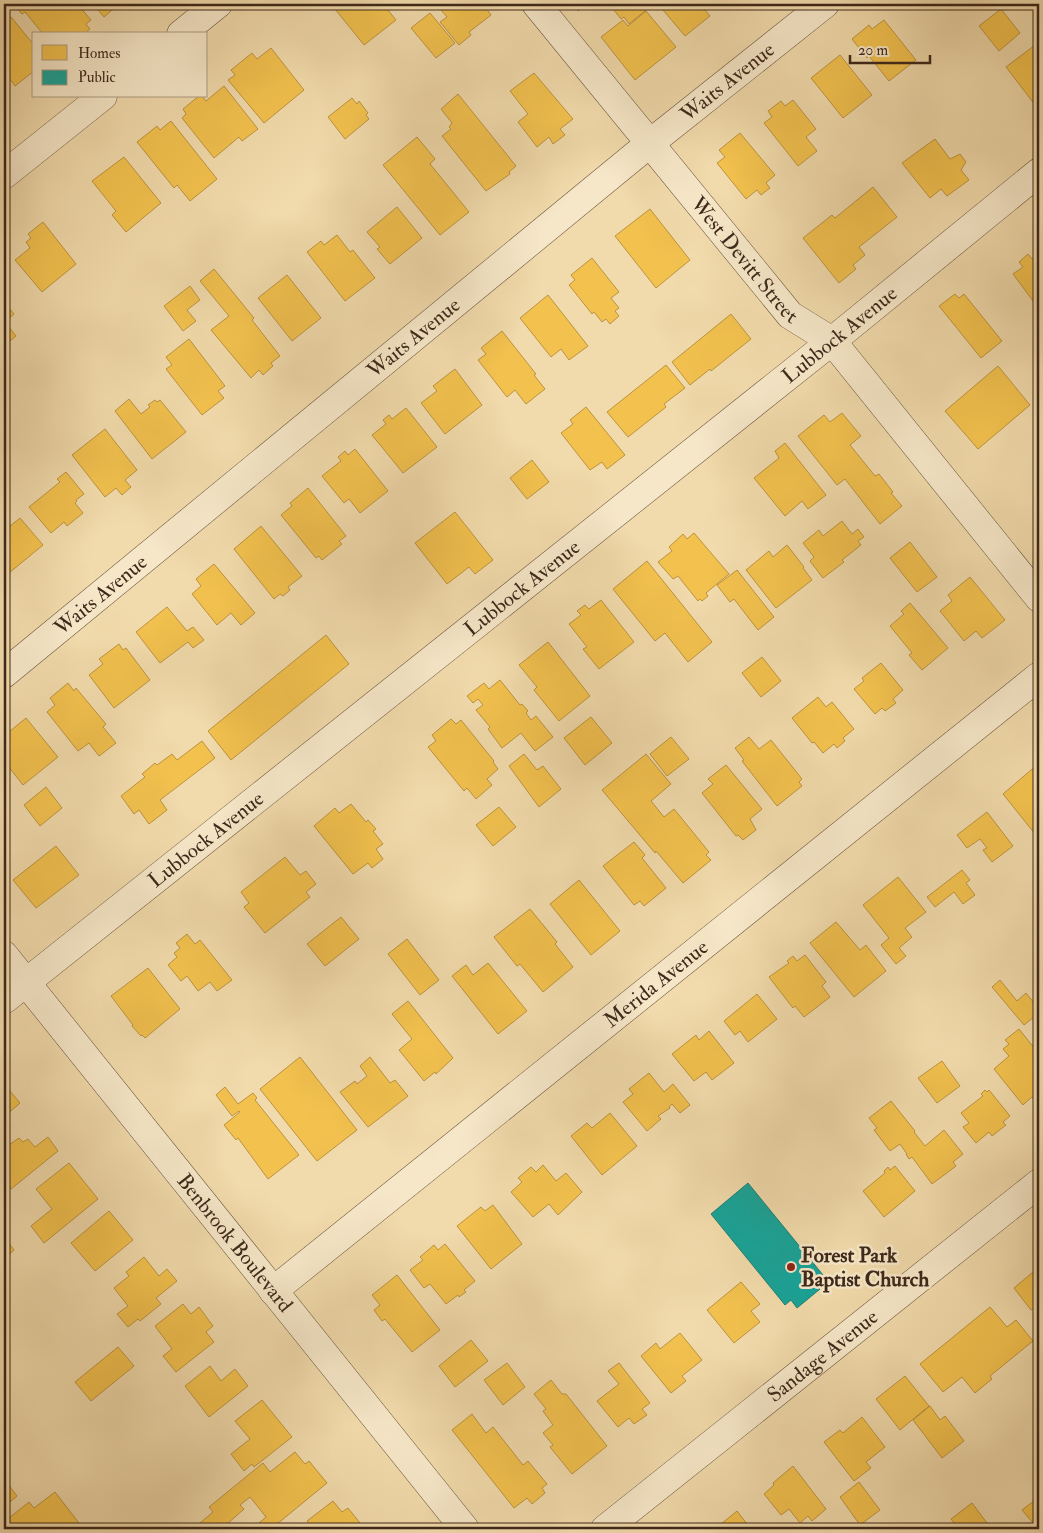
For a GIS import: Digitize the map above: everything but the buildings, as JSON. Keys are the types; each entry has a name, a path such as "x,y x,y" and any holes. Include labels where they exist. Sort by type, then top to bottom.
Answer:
{"street":[{"path":"183,32 218,4"},
{"name":"West Devitt Street","path":"536,4 790,315 832,341 1039,598"},
{"name":"Waits Avenue","path":"4,674 649,144 824,4"},
{"path":"4,175 100,98"},
{"name":"Lubbock Avenue","path":"4,1000 832,341 1039,172"},
{"name":"Merida Avenue","path":"273,1290 1039,676"},
{"name":"Benbrook Boulevard","path":"4,955 465,1529"},
{"name":"Sandage Avenue","path":"606,1529 1039,1183"}],"place":[{"name":"Forest Park Baptist Church","path":"791,1267"}]}
